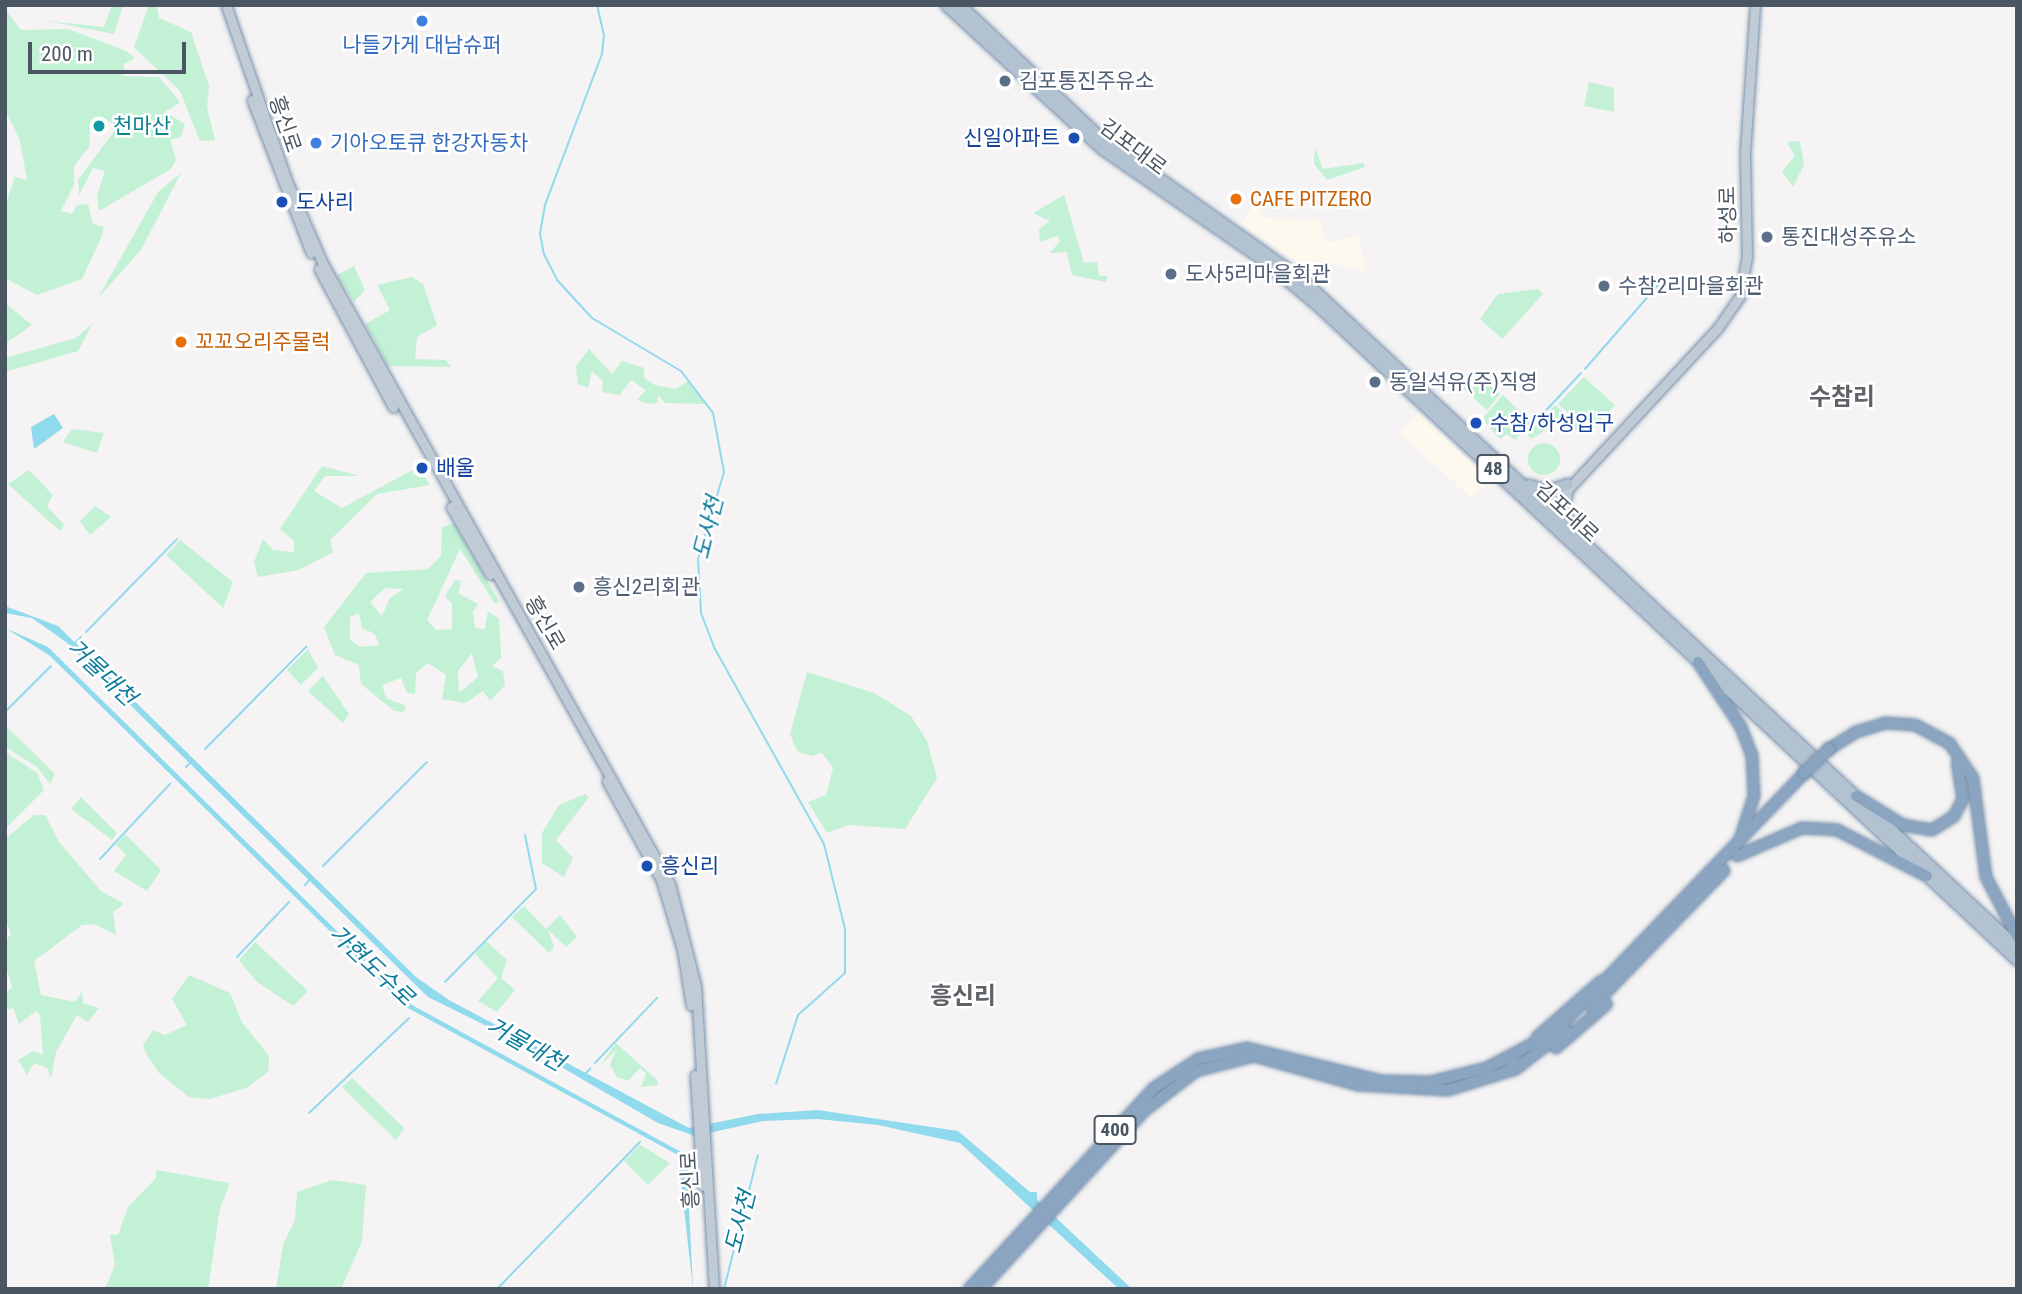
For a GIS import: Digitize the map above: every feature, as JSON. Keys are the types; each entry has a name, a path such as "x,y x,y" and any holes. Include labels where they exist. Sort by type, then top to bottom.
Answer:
{"highway":[{"path":"1698,662 1741,727 1752,755 1754,796 1738,850"},
{"path":"1624,972 1830,752 1870,726 1900,723 1930,730 1956,750 1977,794 1992,894 2017,936"},
{"path":"1830,752 1871,732 1912,731 1949,751 1964,781 1959,808 1932,830 1903,825 1856,796"},
{"path":"1738,850 1802,828 1837,830 1927,876"},
{"name":"400","path":"981,1289 1058,1198 1178,1069 1219,1052 1247,1048 1381,1081 1430,1082 1470,1075 1531,1046 1566,1022 1624,972"},
{"name":"400","path":"1058,1198 1144,1111 1196,1071 1235,1058 1270,1059 1358,1085 1424,1092 1484,1081 1535,1058 1624,972"},
{"name":"400","path":"969,1289 1034,1225"}],"main road":[{"name":"흥신로","path":"220,5 303,239 657,871 689,984 701,1119"},
{"name":"흥신로","path":"226,5 286,181 322,262 664,870 695,976 708,1289"},
{"name":"김포대로","path":"946,5 1102,149 1288,279 1545,511 1698,662 2017,960"},
{"name":"김포대로","path":"960,5 1097,134 1279,259 1515,477 1545,511 1572,531 2017,947"},
{"name":"하성로","path":"1545,511 1714,328 1738,293 1754,5"},
{"path":"1515,477 1542,491 1569,486 1563,508 1572,531"},
{"name":"흥신로","path":"702,1142 714,1289"}],"shaded area":[{"path":"1254,204 1265,218 1319,220 1327,243 1358,236 1366,271 1319,261 1306,268 1241,224"},
{"path":"1419,413 1489,479 1471,498 1400,433"}],"green space":[{"path":"112,5 123,5 114,34 47,21 104,27"},
{"path":"149,5 157,5 159,18 191,32 209,86 207,107 215,140 200,141 180,91 134,47"},
{"path":"5,9 21,30 68,29 126,51 135,58 124,64 123,76 159,77 180,102 165,112 185,124 181,137 170,140 176,160 171,169 99,211 97,195 105,171 93,168 79,195 78,180 118,126 102,118 91,122 89,147 74,166 74,185 61,211 72,214 77,205 88,204 93,224 104,227 102,236 82,279 37,295 5,278 5,206 15,177 27,180 20,141 5,109"},
{"path":"1589,82 1614,88 1614,112 1584,106"},
{"path":"1800,141 1804,165 1793,187 1782,171 1795,156 1787,142"},
{"path":"1315,148 1323,169 1363,163 1365,167 1327,180 1314,164"},
{"path":"181,173 141,250 98,298 158,192"},
{"path":"1064,195 1084,263 1097,262 1099,276 1108,276 1106,282 1072,275 1067,252 1050,253 1060,241 1057,236 1040,242 1039,229 1050,221 1033,213"},
{"path":"354,266 365,290 354,302 337,275"},
{"path":"412,277 423,284 437,325 417,337 415,359 446,360 451,367 388,366 365,324 390,310 377,285"},
{"path":"1538,289 1543,294 1502,339 1480,319 1498,294"},
{"path":"5,303 32,325 5,344"},
{"path":"93,323 78,351 5,372 5,358 76,338"},
{"path":"589,349 612,374 622,361 644,368 644,378 655,385 675,389 688,381 705,404 665,403 658,395 657,403 649,404 637,400 646,390 631,380 620,395 602,392 603,381 592,371 588,388 578,384 576,366"},
{"path":"1476,372 1500,394 1487,410 1462,388"},
{"path":"1584,377 1615,405 1589,432 1558,404"},
{"path":"1503,395 1531,422 1515,440 1507,434 1500,439 1482,419"},
{"path":"1555,405 1585,433 1557,423 1531,439 1527,434"},
{"path":"72,429 104,433 97,453 63,442"},
{"path":"1544,443 1555,448 1560,459 1555,470 1544,475 1533,470 1528,459 1533,448"},
{"path":"322,466 360,476 325,476 314,491 342,508 418,467 430,485 377,494 330,540 333,552 299,570 258,577 254,562 263,539 273,550 294,552 294,541 280,529"},
{"path":"29,470 53,495 47,506 64,525 60,531 8,484"},
{"path":"95,506 111,517 90,535 80,521"},
{"path":"454,523 499,601 495,604 460,549 427,620 436,630 452,629 452,604 445,596 455,580 461,581 458,593 478,604 473,612 475,628 485,629 488,611 499,619 501,658 492,666 503,671 505,685 490,701 483,691 465,703 442,699 446,675 428,663 416,673 415,694 407,693 401,678 382,685 386,698 406,706 404,712 394,711 361,684 359,665 335,655 324,627 366,573 428,569 441,556 442,527","holes":["385,588 403,589 390,598 382,616 370,602","359,613 362,628 375,634 379,645 360,647 350,640 350,617","472,653 478,677 459,693 458,671"]},
{"path":"180,540 233,582 223,608 166,555"},
{"path":"308,649 318,668 301,685 287,670"},
{"path":"807,672 874,693 911,716 927,741 937,778 905,829 849,825 827,833 808,802 826,795 833,768 822,753 811,756 797,751 790,734"},
{"path":"323,676 349,714 343,723 308,691"},
{"path":"5,725 55,774 50,784 37,767 5,747"},
{"path":"5,752 37,773 44,790 5,829"},
{"path":"585,794 589,797 556,840 573,858 564,877 542,863 542,833 559,805"},
{"path":"81,797 117,833 112,840 71,809"},
{"path":"34,815 45,815 59,842 101,891 124,904 113,912 116,935 94,924 82,925 34,961 41,995 75,1002 82,991 83,1003 99,1008 88,1022 77,1015 56,1052 51,1079 47,1068 34,1063 27,1075 18,1060 33,1051 43,1055 40,1015 36,1011 19,1024 13,1008 5,1010 5,994 12,987 5,962 5,942 11,934 5,919 5,839"},
{"path":"125,834 161,870 147,891 114,871 126,855 116,845"},
{"path":"524,906 546,929 560,915 577,937 566,947 548,930 554,947 549,953 512,917"},
{"path":"486,941 507,960 501,978 515,990 497,1012 478,1001 498,978 475,954"},
{"path":"255,942 308,991 293,1006 256,981 239,960"},
{"path":"189,975 230,993 242,1022 269,1056 268,1072 246,1088 210,1099 189,1097 159,1073 147,1055 143,1046 153,1030 165,1035 187,1025 172,999"},
{"path":"616,1043 658,1081 658,1085 641,1087 646,1074 640,1068 628,1081 617,1077 610,1065 616,1050 600,1066"},
{"path":"352,1078 404,1128 396,1140 342,1087"},
{"path":"640,1145 670,1163 648,1185 624,1161"},
{"path":"156,1170 230,1183 220,1208 208,1289 105,1289 115,1265 110,1234 118,1235 128,1207 156,1178"},
{"path":"332,1180 366,1185 362,1241 341,1289 276,1289 283,1245 295,1220 297,1192"}],"water":[{"path":"54,414 63,428 34,449 31,427"},
{"name":"거물대천","path":"5,606 58,626 416,977 449,1000 689,1128 758,1114 818,1110 958,1131 1030,1192 1037,1192 1037,1200 1132,1289 1119,1289 960,1143 878,1125 818,1119 763,1121 695,1136 658,1123 511,1038 428,997 66,642 32,618 5,613"},
{"name":"가현도수로","path":"5,628 48,647 412,1005 681,1152 687,1167 693,1289 678,1155 408,1008 49,655"}],"waterway":[{"name":"도사천","path":"597,5 604,35 602,54 545,205 540,234 544,254 557,280 592,318 681,371 713,413 724,472 698,559 701,613 715,649 824,844 845,929 845,973 798,1015 776,1084"},
{"path":"1585,369 1658,285"},
{"path":"1525,433 1581,373"},
{"name":"거물대천","path":"86,632 177,539"},
{"name":"거물대천","path":"74,644 81,637"},
{"path":"205,749 306,647"},
{"path":"5,712 51,666"},
{"path":"186,767 191,762"},
{"path":"323,866 427,762"},
{"path":"100,859 170,784"},
{"path":"445,982 536,889 525,835"},
{"path":"305,885 310,879"},
{"path":"237,957 289,902"},
{"path":"595,1063 657,998"},
{"name":"가현도수로","path":"309,1113 409,1018"},
{"path":"585,1074 591,1068"},
{"path":"497,1289 640,1142"},
{"name":"도사천","path":"724,1289 758,1155"}],"place":[{"name":"나들가게 대남슈퍼","path":"422,21"},
{"name":"김포통진주유소","path":"1005,81"},
{"name":"천마산","path":"99,126"},
{"name":"신일아파트","path":"1074,138"},
{"name":"기아오토큐 한강자동차","path":"316,143"},
{"name":"CAFE PITZERO","path":"1236,199"},
{"name":"도사리","path":"282,202"},
{"name":"통진대성주유소","path":"1767,237"},
{"name":"도사5리마을회관","path":"1171,274"},
{"name":"수참2리마을회관","path":"1604,286"},
{"name":"꼬꼬오리주물럭","path":"181,342"},
{"name":"동일석유(주)직영","path":"1375,382"},
{"name":"수참/하성입구","path":"1476,423"},
{"name":"배울","path":"422,468"},
{"name":"흥신2리회관","path":"579,587"},
{"name":"흥신리","path":"647,866"}],"district":[{"name":"수참리","path":"1842,398"},
{"name":"흥신리","path":"963,997"}]}
